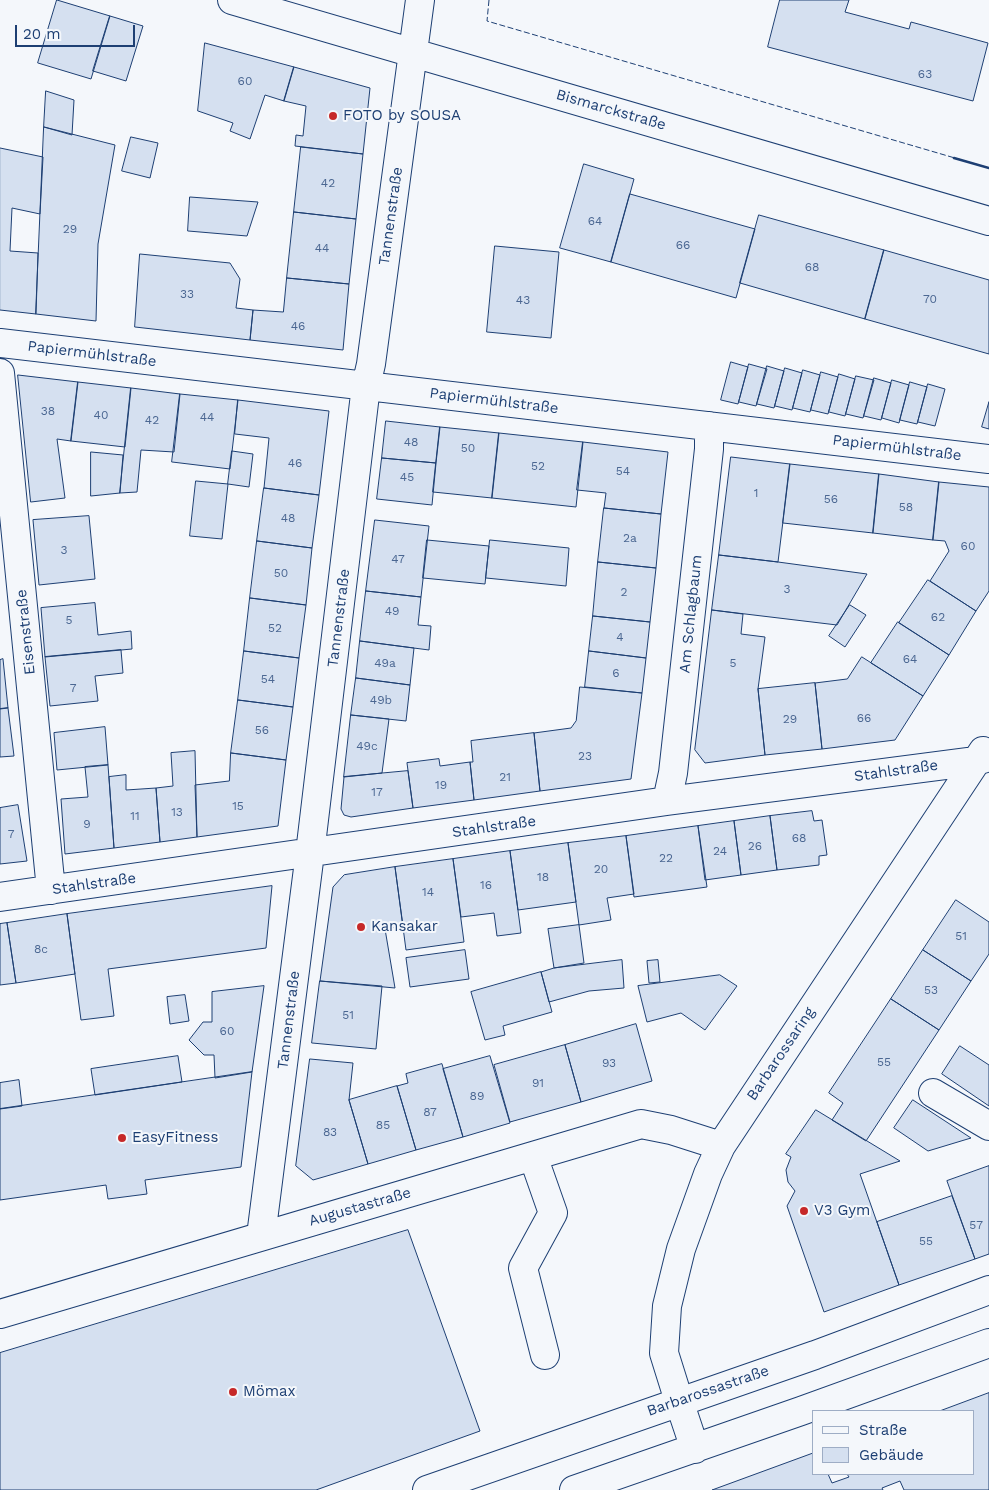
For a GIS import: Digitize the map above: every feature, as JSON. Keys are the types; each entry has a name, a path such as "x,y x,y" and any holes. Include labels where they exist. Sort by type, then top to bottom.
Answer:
{"street":[{"name":"Bismarckstraße","path":"232,0 989,221"},
{"name":"Tannenstraße","path":"261,1236 310,853 366,386 371,364 420,0"},
{"name":"Papiermühlstraße","path":"0,343 989,459"},
{"name":"Eisenstraße","path":"0,374 51,890"},
{"name":"Am Schlagbaum","path":"667,801 673,773 709,449 709,426"},
{"name":"Stahlstraße","path":"0,897 667,801 986,759"},
{"name":"Barbarossaring","path":"694,1449 664,1353 667,1306 681,1249 708,1174 721,1146 986,759"},
{"path":"932,1093 989,1126"},
{"name":"Augustastraße","path":"0,1314 640,1124 671,1130 721,1146"},
{"path":"533,1156 553,1213 523,1268 545,1354"},
{"name":"Barbarossastraße","path":"426,1490 807,1357 989,1290"},
{"path":"574,1490 989,1343"}],"building":[{"path":"57,0 110,16 91,79 38,63"},
{"path":"780,0 849,0 845,12 909,29 911,22 988,43 973,101 768,47"},
{"path":"110,16 143,26 126,81 93,71"},
{"path":"205,43 294,67 284,101 265,95 250,139 230,131 233,123 198,111"},
{"path":"294,67 370,88 363,154 295,146 296,135 303,136 306,106 284,101"},
{"path":"46,91 74,100 72,135 44,127"},
{"path":"44,127 115,145 98,244 96,321 36,314"},
{"path":"131,137 158,143 150,178 122,171"},
{"path":"301,147 363,154 356,219 294,212"},
{"path":"0,148 43,157 40,214 12,208 10,251 38,253 36,314 0,310"},
{"path":"584,164 634,179 611,262 560,248"},
{"path":"630,194 755,229 736,298 611,262"},
{"path":"190,197 258,202 247,236 188,231"},
{"path":"294,212 356,219 349,284 287,278"},
{"path":"759,215 884,250 865,319 740,283"},
{"path":"495,246 559,252 551,338 487,332"},
{"path":"884,250 989,280 989,354 865,319"},
{"path":"140,254 230,263 240,279 236,308 253,310 250,340 135,327"},
{"path":"287,278 349,284 343,350 250,340 253,310 283,312"},
{"path":"731,362 748,367 738,404 721,400"},
{"path":"749,364 767,369 756,406 739,402"},
{"path":"767,366 784,371 774,408 757,404"},
{"path":"785,368 802,373 792,410 775,406"},
{"path":"803,370 820,375 810,412 793,408"},
{"path":"821,372 838,377 828,414 811,410"},
{"path":"839,374 855,379 845,416 829,412"},
{"path":"18,375 78,382 71,441 57,439 65,498 31,502"},
{"path":"856,376 874,380 863,418 846,414"},
{"path":"874,378 891,383 881,420 864,416"},
{"path":"892,380 909,385 899,423 882,418"},
{"path":"78,382 131,388 125,447 71,441"},
{"path":"910,382 927,387 917,424 900,420"},
{"path":"928,384 945,389 935,426 918,422"},
{"path":"131,388 180,394 174,452 141,450 137,492 120,493"},
{"path":"180,394 238,400 230,469 172,462"},
{"path":"238,400 329,411 319,495 264,488 269,438 235,434"},
{"path":"989,402 989,429 982,427"},
{"path":"386,421 440,427 436,463 382,458"},
{"path":"440,427 499,433 492,498 433,492"},
{"path":"499,433 583,442 576,507 492,498"},
{"path":"583,442 668,452 661,514 604,508 606,493 577,490"},
{"path":"232,451 253,454 249,487 228,484"},
{"path":"91,452 123,455 120,493 91,496"},
{"path":"731,457 790,464 778,562 719,555"},
{"path":"382,458 436,463 432,505 377,499"},
{"path":"790,464 879,474 873,533 783,523"},
{"path":"879,474 939,482 933,540 873,533"},
{"path":"196,481 228,484 222,539 190,536"},
{"path":"939,482 989,487 989,591 976,611 930,581 949,551 945,541 933,540"},
{"path":"264,488 319,495 312,548 257,541"},
{"path":"604,508 661,514 656,568 598,562"},
{"path":"89,516 95,579 39,585 33,520"},
{"path":"375,520 429,526 421,597 366,591"},
{"path":"427,540 489,546 485,584 423,578"},
{"path":"490,540 569,548 566,586 486,578"},
{"path":"257,541 312,548 306,605 250,598"},
{"path":"719,555 867,574 837,625 712,610"},
{"path":"598,562 656,568 650,622 593,616"},
{"path":"928,580 976,611 949,655 899,623"},
{"path":"366,591 421,597 418,625 431,626 429,650 360,641"},
{"path":"250,598 306,605 299,658 244,651"},
{"path":"95,603 98,635 131,631 132,649 45,657 41,608"},
{"path":"850,605 866,615 845,647 829,636"},
{"path":"712,610 743,614 741,634 765,637 758,689 765,755 705,763 695,750"},
{"path":"593,616 650,622 646,658 589,651"},
{"path":"898,622 949,655 923,696 871,663"},
{"path":"360,641 414,648 410,685 356,678"},
{"path":"121,650 123,673 95,676 98,701 50,706 45,657"},
{"path":"244,651 299,658 293,707 238,700"},
{"path":"589,651 646,658 642,693 585,687"},
{"path":"862,657 923,696 895,740 822,749 815,683 847,679"},
{"path":"3,659 8,708 0,709 0,660"},
{"path":"356,678 410,685 406,721 351,715"},
{"path":"815,683 822,749 765,755 758,689"},
{"path":"580,687 642,693 631,779 540,791 534,733 571,728 576,721"},
{"path":"238,700 293,707 286,760 231,753"},
{"path":"8,708 14,756 0,757 0,709"},
{"path":"351,715 389,719 382,773 344,777"},
{"path":"105,727 108,765 57,770 54,733"},
{"path":"534,733 540,791 474,800 470,762 473,762 471,741"},
{"path":"195,751 197,837 160,842 156,788 173,786 171,753"},
{"path":"231,753 286,760 278,826 197,837 195,785 229,781"},
{"path":"439,759 440,766 470,762 474,800 413,808 407,763"},
{"path":"108,765 114,848 65,854 61,799 88,797 85,767"},
{"path":"408,771 413,808 351,817 344,815 341,809 344,777"},
{"path":"126,775 126,790 156,788 160,842 114,848 109,777"},
{"path":"18,805 27,861 0,864 0,808"},
{"path":"812,811 814,821 822,820 827,855 819,856 819,865 777,870 770,816"},
{"path":"770,816 777,870 741,875 734,821"},
{"path":"734,821 741,875 705,880 698,826"},
{"path":"698,826 707,887 634,897 626,836"},
{"path":"626,836 634,894 607,898 611,920 579,925 568,843"},
{"path":"568,843 576,902 518,910 510,851"},
{"path":"510,851 521,933 497,936 494,913 461,917 453,859"},
{"path":"453,859 464,942 406,950 395,867"},
{"name":"Kansakar","path":"395,867 403,926 385,929 395,988 320,981 333,887 344,875"},
{"path":"272,886 266,948 108,969 114,1016 81,1020 67,914"},
{"path":"956,900 989,922 989,954 971,981 923,950"},
{"path":"67,914 75,974 16,983 7,923"},
{"path":"7,923 16,983 0,985 0,924"},
{"path":"579,925 584,963 554,968 548,929"},
{"path":"465,950 469,979 410,987 406,958"},
{"path":"923,950 971,981 939,1030 891,999"},
{"path":"622,960 624,988 589,991 549,1002 541,972 554,968"},
{"path":"658,960 660,982 649,983 647,961"},
{"path":"541,972 552,1012 503,1026 505,1035 485,1040 471,992"},
{"path":"720,975 737,986 705,1030 681,1013 647,1022 638,986"},
{"path":"320,981 382,986 376,1049 312,1043"},
{"path":"264,986 252,1072 215,1078 214,1055 204,1055 189,1040 203,1022 212,1022 212,992"},
{"path":"185,995 189,1021 170,1024 167,997"},
{"path":"891,999 939,1030 866,1141 832,1120 843,1103 829,1093"},
{"path":"636,1024 652,1081 581,1102 565,1045"},
{"path":"565,1045 581,1102 510,1122 494,1065"},
{"path":"960,1046 989,1065 989,1106 942,1074"},
{"path":"178,1056 182,1082 95,1095 91,1069"},
{"path":"490,1056 510,1123 463,1137 443,1069"},
{"path":"310,1059 353,1063 349,1100 368,1164 313,1180 296,1166"},
{"path":"442,1064 463,1137 416,1150 397,1086 408,1083 406,1074"},
{"name":"EasyFitness","path":"252,1072 241,1167 145,1180 147,1194 108,1199 106,1185 0,1200 0,1109"},
{"path":"19,1080 22,1106 0,1109 0,1083"},
{"path":"397,1086 416,1150 368,1164 349,1100"},
{"path":"913,1100 971,1138 928,1151 894,1128"},
{"path":"816,1110 900,1161 860,1174 899,1285 824,1312 787,1206 795,1191 788,1182 786,1170 791,1157 786,1154"},
{"path":"989,1166 989,1254 975,1259 947,1181"},
{"path":"952,1196 975,1259 899,1285 877,1222"},
{"name":"Mömax","path":"408,1230 480,1431 316,1490 0,1490 0,1353"},
{"path":"989,1393 989,1490 904,1490 900,1481 882,1488 883,1490 712,1490 812,1453 812,1475 828,1475 832,1483 849,1477 848,1475 974,1475 974,1410 943,1410"}],"fence":[{"path":"489,0 487,21 989,168"}],"wall":[{"path":"954,158 989,168"}],"place":[{"name":"FOTO by SOUSA","path":"333,116"},
{"name":"Kansakar","path":"361,927"},
{"name":"EasyFitness","path":"122,1138"},
{"name":"V3 Gym","path":"804,1211"},
{"name":"Mömax","path":"233,1392"}]}
